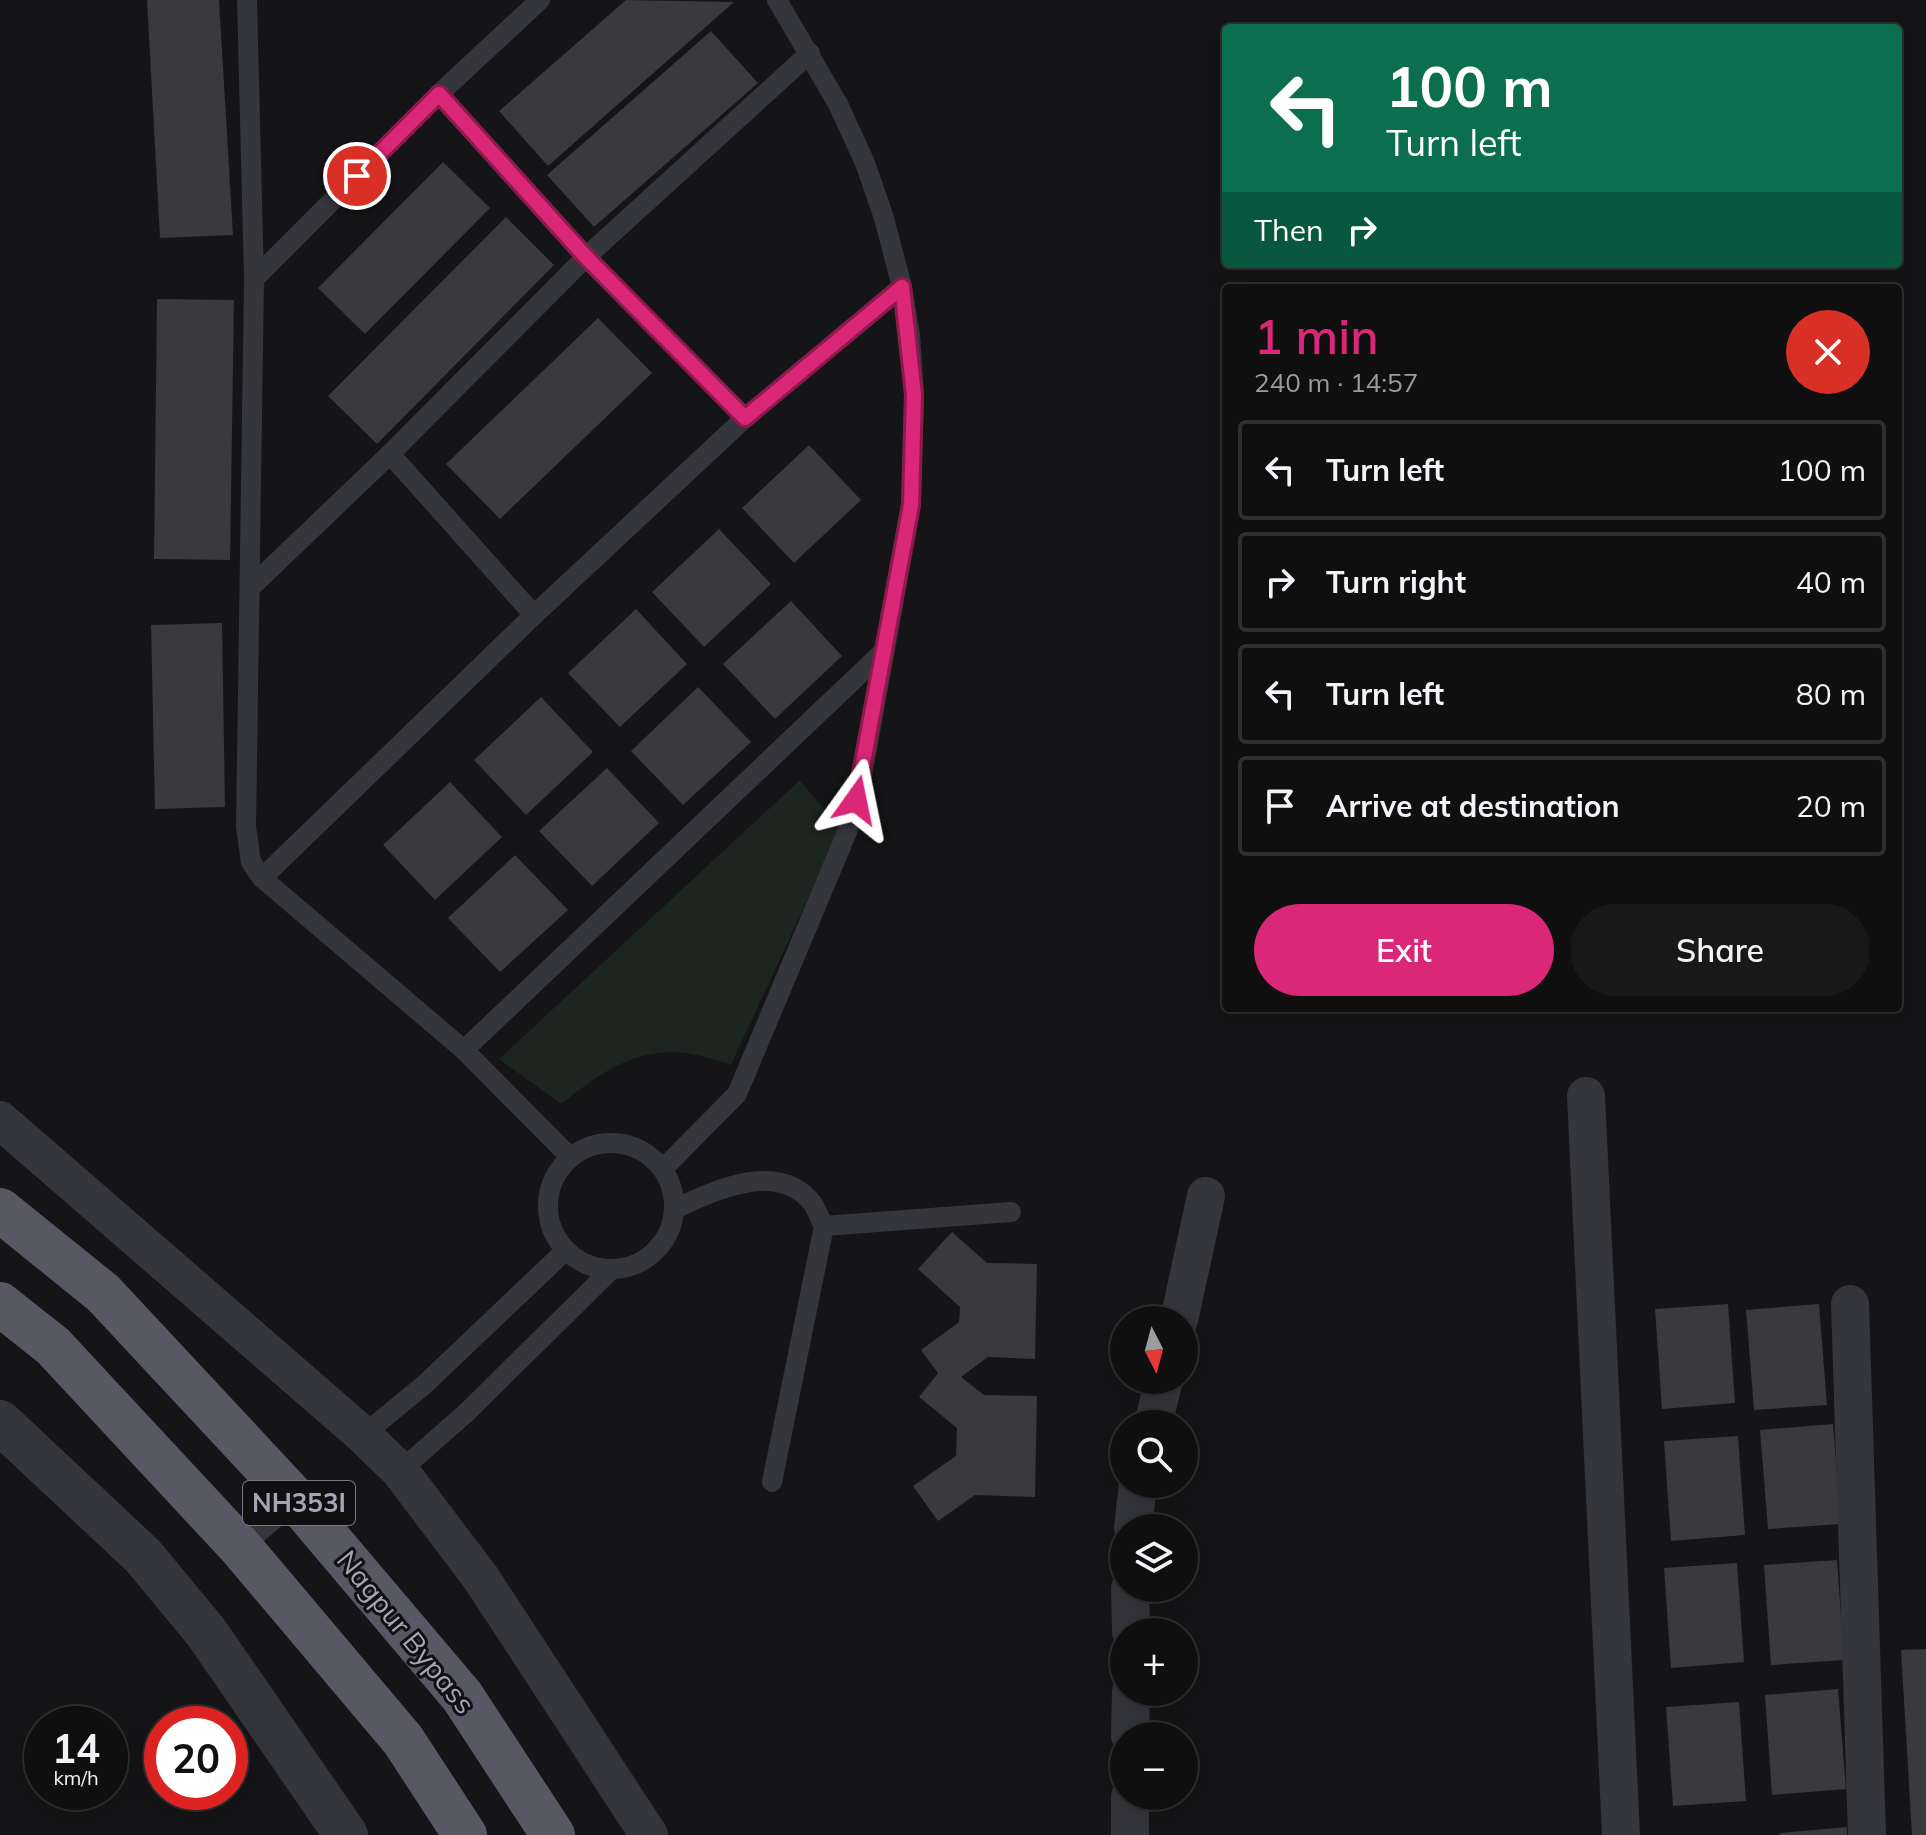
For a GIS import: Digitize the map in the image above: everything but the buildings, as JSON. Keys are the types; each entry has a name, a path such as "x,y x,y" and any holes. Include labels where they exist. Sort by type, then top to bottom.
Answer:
{"highway":[{"name":"Nagpur Bypass","path":"0,1210 103,1293 296,1500 462,1696 553,1835"},
{"name":"NH353I","path":"0,1304 53,1346 241,1548 403,1740 465,1835"}],"street":[{"path":"1586,1096 1621,1835"},
{"path":"0,1120 363,1435 400,1471 481,1578 649,1835"},
{"path":"1182,1306 1206,1196"},
{"path":"1850,1304 1867,1835"},
{"path":"0,1422 143,1556 206,1632 346,1835"},
{"path":"1130,1810 1130,1835"}],"lane":[{"path":"247,0 254,279 246,827 251,862 262,878 464,1050 570,1157"},
{"path":"254,279 439,94 540,0"},
{"path":"663,1169 737,1094 850,825 911,505 914,395 902,287 884,218 865,163 810,53 777,0"},
{"path":"250,588 390,454 586,257 810,53"},
{"path":"439,94 586,257 745,418"},
{"path":"262,878 534,615 745,418 902,287"},
{"path":"390,454 534,615"},
{"path":"464,1050 885,650"},
{"path":"619,1144 649,1154 663,1169 673,1188 675,1209 671,1229 660,1247 644,1261 625,1269 612,1269 583,1263 565,1251 553,1234 547,1214 549,1193 557,1173 570,1157 588,1147 619,1144"},
{"path":"675,1209 723,1186 758,1181 790,1186 812,1202 824,1226 772,1482"},
{"path":"824,1226 1011,1212"},
{"path":"363,1435 424,1385 565,1251"},
{"path":"400,1471 466,1413 612,1269"},
{"path":"241,1548 296,1500"}],"shaded area":[{"path":"800,780 840,829 731,1065 682,1053 641,1056 602,1074 561,1104 499,1059"}],"route":[{"path":"357,176 439,94 586,257 745,418 902,287 910,335 914,395 911,505 856,800"}]}
